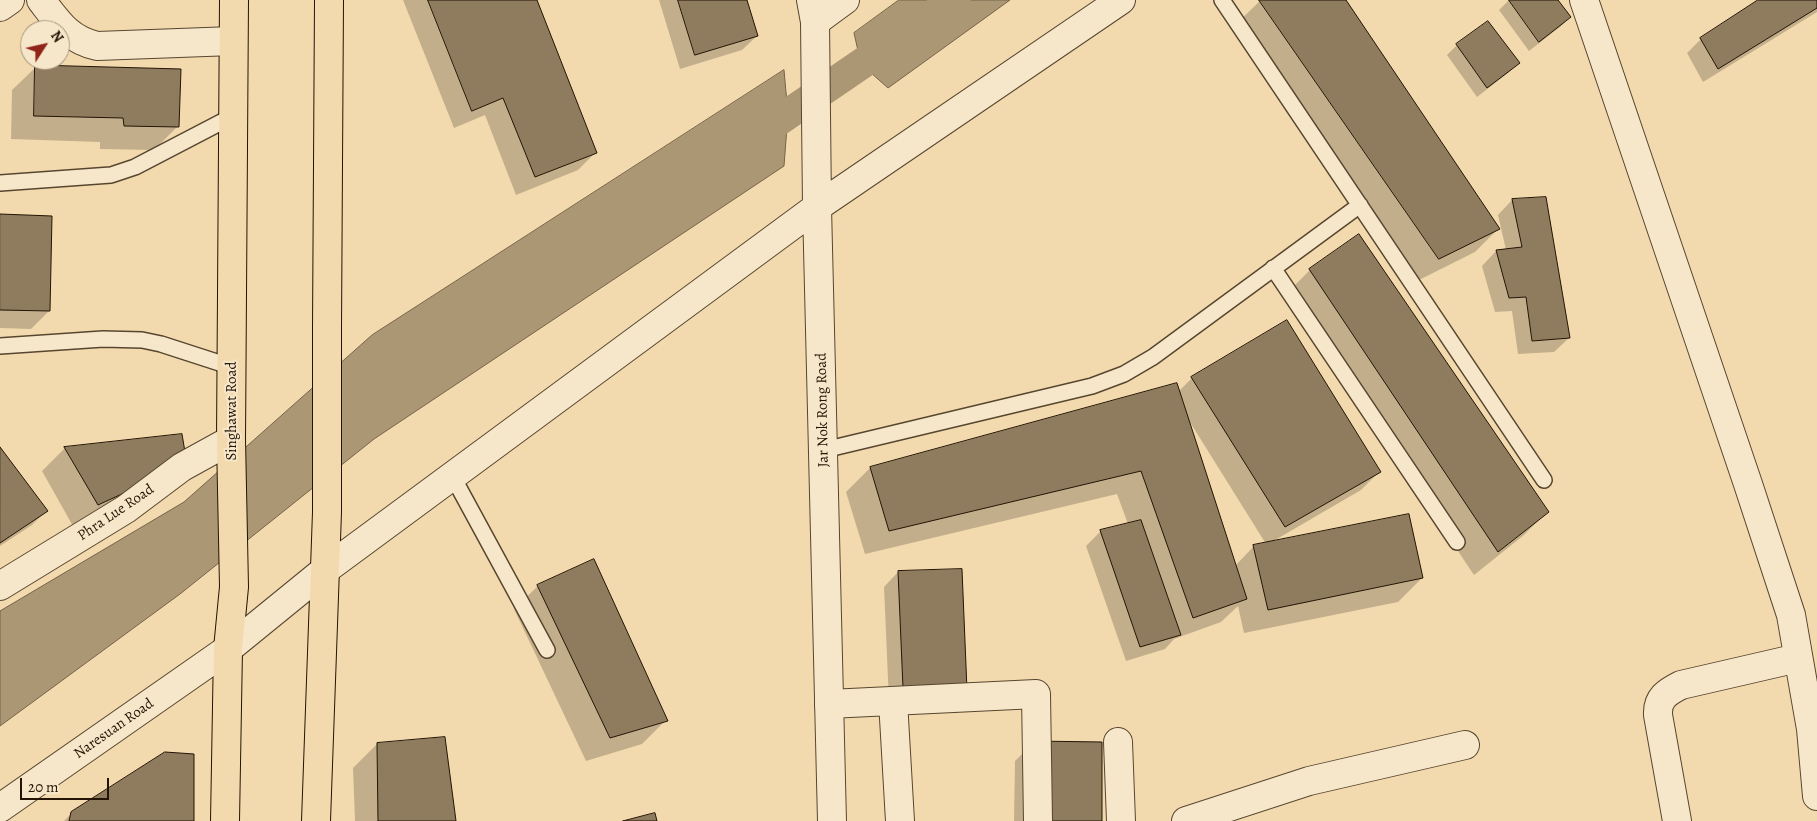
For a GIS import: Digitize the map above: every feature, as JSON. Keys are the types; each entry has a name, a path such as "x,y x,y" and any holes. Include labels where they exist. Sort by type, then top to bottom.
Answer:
{"main road":[{"name":"Singhawat Road","path":"225,821 228,649 234,587 231,440 234,0"},
{"path":"316,821 327,512 326,328 329,0"}],"street":[{"path":"0,7 10,0"},
{"path":"40,0 72,36 80,41 97,46 233,40"},
{"path":"813,11 845,0"},
{"name":"Naresuan Road","path":"0,808 228,649 325,570 817,207 1121,0"},
{"path":"1584,0 1791,615 1811,729 1817,796"},
{"name":"Jar Nok Rong Road","path":"813,11 832,821"},
{"name":"Phra Lue Road","path":"0,586 126,509 182,467 231,440"},
{"path":"1677,821 1657,708 1660,700 1666,693 1681,685 1798,658"},
{"path":"829,704 1036,694 1038,821"},
{"path":"893,702 900,821"},
{"path":"1118,742 1121,821"},
{"path":"1186,821 1309,781 1464,745"}],"lane":[{"path":"1222,0 1544,480"},
{"path":"0,183 119,173 232,116"},
{"path":"824,450 1112,380 1153,356 1360,205"},
{"path":"1273,268 1457,542"},
{"path":"0,346 103,340 142,340 161,344 232,367"},
{"path":"453,477 547,650"}],"shaded area":[{"path":"899,0 1010,0 888,88 861,64 854,33"},
{"path":"784,70 788,114 784,166 374,439 180,594 0,726 0,611 184,502 372,335"}],"building":[{"path":"428,0 537,0 597,153 535,177 503,98 472,111"},
{"path":"678,0 747,0 758,36 695,55"},
{"path":"1259,0 1346,0 1500,229 1439,259"},
{"path":"1509,0 1558,0 1571,17 1539,42"},
{"path":"1758,0 1817,0 1817,8 1718,69 1700,38"},
{"path":"1488,21 1520,63 1487,88 1456,44"},
{"path":"70,66 181,69 179,127 124,126 123,118 34,116 35,70 70,70"},
{"path":"1546,197 1570,338 1532,341 1526,297 1509,298 1496,250 1522,247 1512,199"},
{"path":"0,214 52,216 50,311 0,310"},
{"path":"1359,234 1549,512 1498,552 1309,269"},
{"path":"1287,320 1381,472 1285,527 1191,377"},
{"path":"1177,383 1247,599 1193,618 1141,471 889,531 870,467"},
{"path":"182,434 187,464 98,505 64,447"},
{"path":"0,447 48,511 0,543"},
{"path":"1409,514 1423,578 1268,610 1253,545"},
{"path":"1141,520 1181,635 1140,647 1100,530"},
{"path":"594,559 668,721 610,738 537,585"},
{"path":"962,569 967,690 903,688 898,571"},
{"path":"445,737 456,821 378,821 377,743"},
{"path":"1033,741 1102,742 1102,821 1031,821"},
{"path":"165,752 194,754 194,821 69,821 71,812"},
{"path":"655,813 657,821 623,821"}],"waterway":[{"path":"753,138 955,0"}]}
